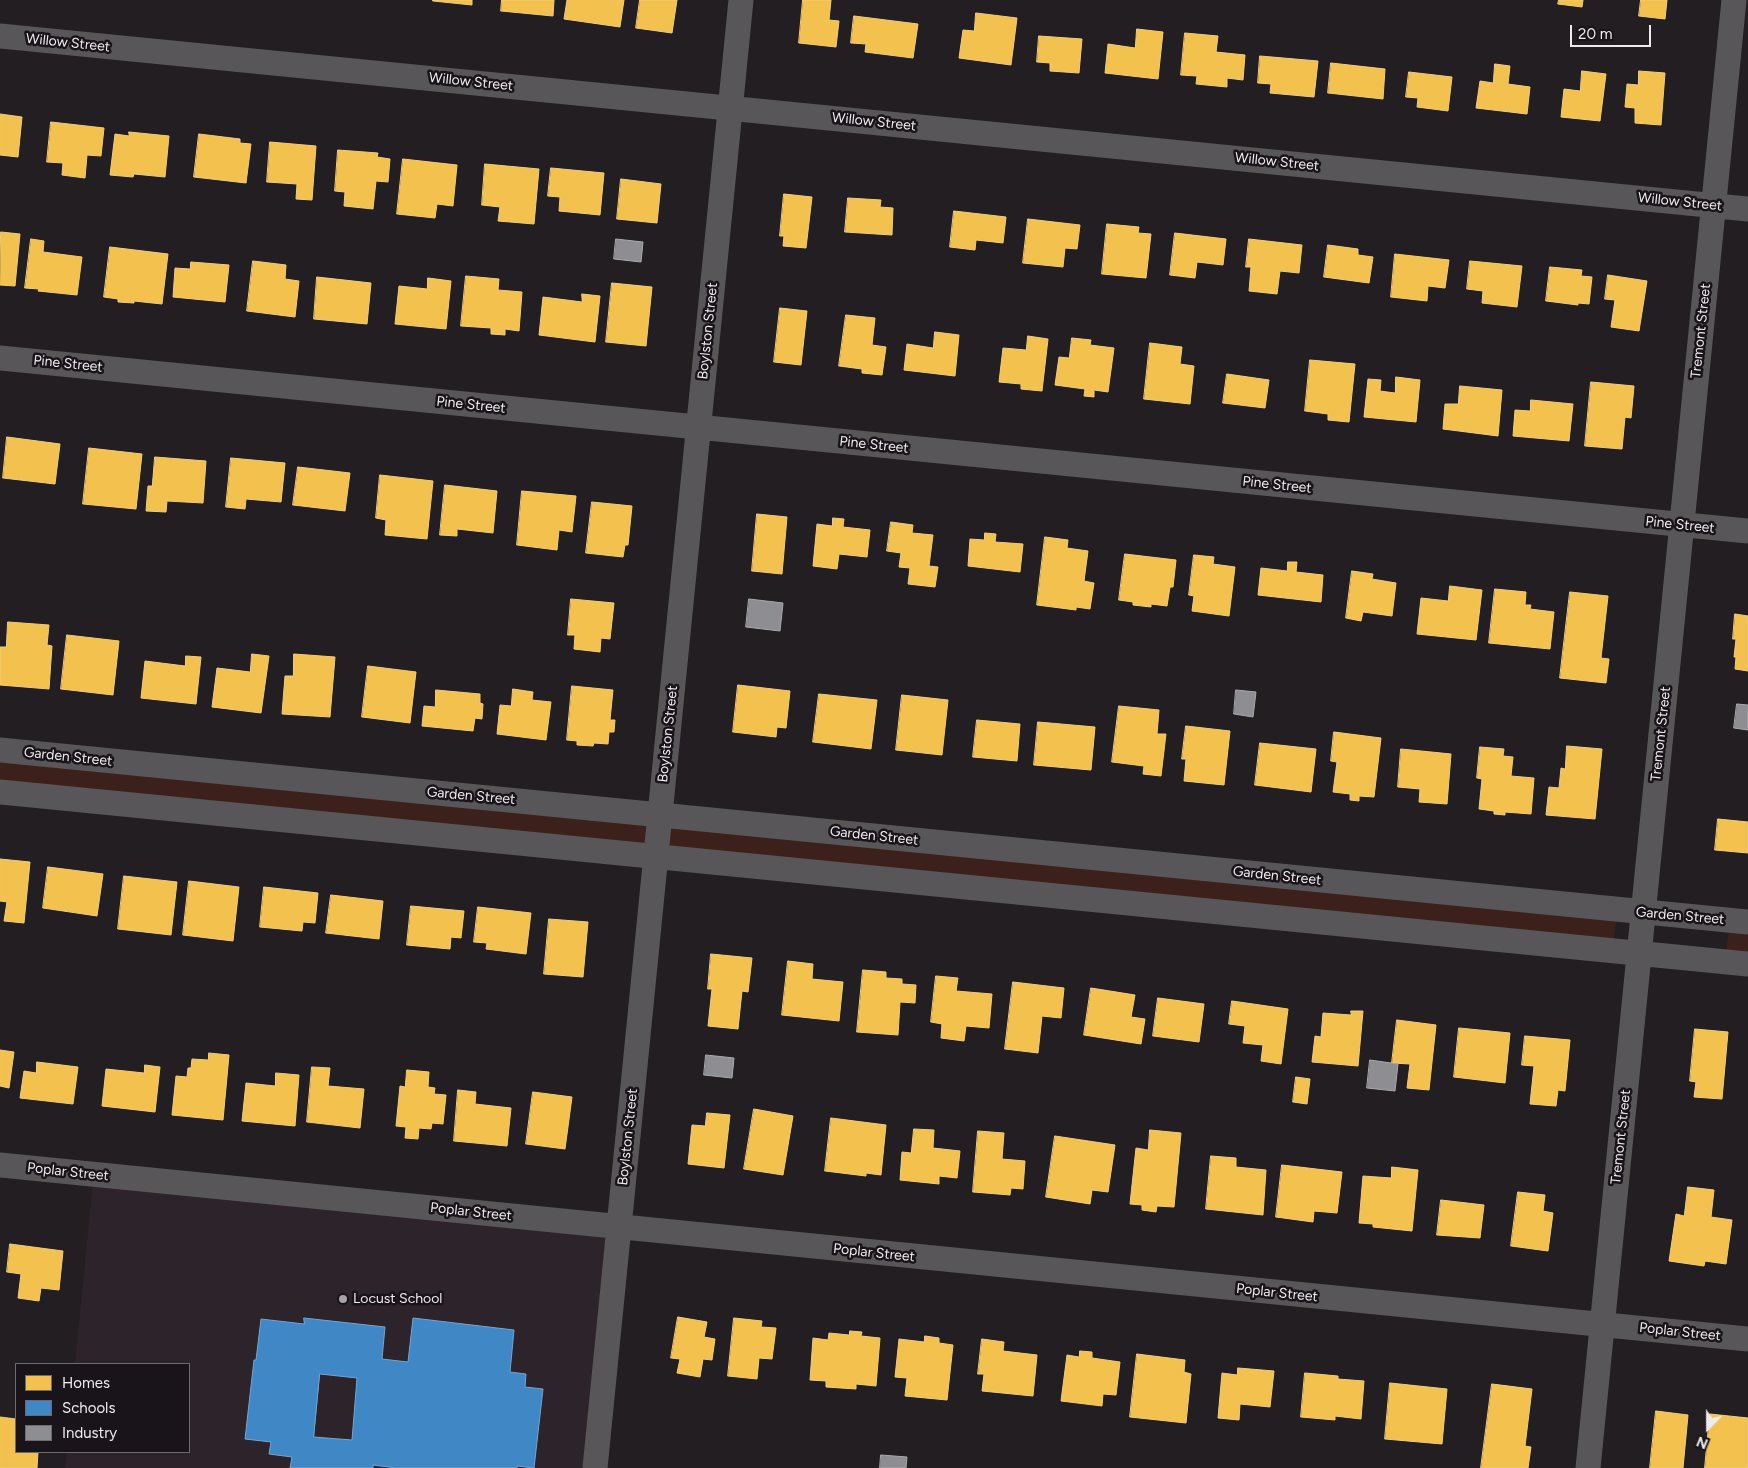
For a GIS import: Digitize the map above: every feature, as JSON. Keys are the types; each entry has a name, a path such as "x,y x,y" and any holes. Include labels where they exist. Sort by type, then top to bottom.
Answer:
{"street":[{"name":"Boylston Street","path":"595,1468 741,0"},
{"name":"Tremont Street","path":"1588,1468 1734,0"},
{"name":"Willow Street","path":"0,36 1748,209"},
{"name":"Pine Street","path":"0,358 1748,531"},
{"name":"Garden Street","path":"0,750 1748,922"},
{"path":"310,823 311,781"},
{"path":"0,792 1748,964"},
{"path":"1164,907 1166,865"},
{"name":"Poplar Street","path":"0,1165 1748,1339"}],"shaded area":[{"path":"0,752 1617,914 1613,947 0,788"},
{"path":"1730,924 1748,926 1748,959 1725,957"},
{"name":"Locust School","path":"93,1182 611,1234 588,1468 65,1468 67,1453 190,1453 190,1363 75,1363"}],"building: Homes":[{"path":"472,0 472,5 433,1"},
{"path":"502,0 554,0 553,16 501,11"},
{"path":"567,0 624,0 620,27 564,19"},
{"path":"640,0 677,0 672,33 636,28"},
{"path":"803,0 831,0 829,20 839,21 836,47 799,43"},
{"path":"1559,0 1583,0 1582,7 1558,4"},
{"path":"1641,0 1667,0 1665,19 1639,16"},
{"path":"976,13 1017,18 1011,65 959,58 963,30 974,31"},
{"path":"854,16 918,24 913,58 865,52 866,44 851,43"},
{"path":"1137,29 1163,32 1158,79 1105,73 1108,44 1135,48"},
{"path":"1185,33 1218,36 1216,52 1245,55 1243,80 1227,78 1227,87 1196,84 1197,76 1181,75"},
{"path":"1039,36 1082,39 1079,73 1050,71 1050,63 1037,62"},
{"path":"1260,56 1318,61 1314,97 1270,93 1271,84 1258,83"},
{"path":"1331,63 1385,69 1383,99 1328,93"},
{"path":"1495,64 1510,66 1508,84 1530,87 1527,114 1476,108 1480,81 1493,83"},
{"path":"1582,71 1606,74 1600,121 1561,117 1564,89 1580,91"},
{"path":"1639,71 1665,73 1661,125 1635,123 1635,108 1625,107 1627,84 1638,85"},
{"path":"1409,72 1452,77 1448,111 1417,107 1418,98 1406,97"},
{"path":"0,114 22,117 18,157 0,155"},
{"path":"51,122 104,128 101,156 87,155 85,178 62,175 63,163 47,162"},
{"path":"129,132 169,136 165,177 134,174 133,177 110,175 115,134 129,136"},
{"path":"199,134 240,139 240,143 251,144 246,183 194,177"},
{"path":"270,142 316,146 312,200 296,199 297,184 267,182"},
{"path":"338,150 378,153 377,157 390,159 388,182 376,181 373,209 344,206 345,192 335,191"},
{"path":"403,159 457,165 453,206 437,204 435,218 397,214"},
{"path":"485,164 539,169 534,224 498,221 500,207 482,205"},
{"path":"551,168 604,173 600,215 559,211 560,197 548,196"},
{"path":"621,179 661,184 657,223 617,219"},
{"path":"784,194 812,197 806,248 783,246 784,236 780,236"},
{"path":"848,198 881,200 880,207 893,208 892,235 845,232"},
{"path":"954,211 1006,217 1003,243 976,240 975,250 950,247"},
{"path":"1028,219 1080,225 1077,249 1065,248 1063,267 1023,263"},
{"path":"1107,224 1139,227 1138,233 1151,234 1146,278 1102,274"},
{"path":"1,232 20,234 15,286 0,285"},
{"path":"1175,233 1226,239 1223,265 1197,262 1195,278 1170,275"},
{"path":"31,239 44,241 43,252 82,257 77,295 25,288"},
{"path":"1249,239 1302,245 1299,273 1280,271 1277,294 1249,291 1251,267 1246,267"},
{"path":"1328,245 1358,249 1358,255 1373,257 1369,283 1324,277"},
{"path":"110,247 168,254 162,304 134,301 134,303 118,302 118,299 104,297"},
{"path":"1395,254 1449,260 1445,288 1428,286 1427,301 1391,297"},
{"path":"253,261 286,265 285,279 299,281 295,317 247,311"},
{"path":"1470,261 1522,266 1517,307 1482,303 1483,291 1467,289"},
{"path":"191,262 229,265 225,302 173,297 175,268 190,269"},
{"path":"1550,267 1582,270 1581,276 1592,277 1589,304 1578,303 1578,305 1546,301"},
{"path":"1608,275 1647,281 1639,331 1611,327 1615,300 1605,299"},
{"path":"466,276 499,279 498,290 522,292 519,331 505,329 505,335 491,334 491,328 461,326"},
{"path":"317,277 371,283 367,324 314,319"},
{"path":"428,278 451,281 446,329 395,324 399,286 427,289"},
{"path":"612,283 652,287 646,346 606,342"},
{"path":"582,294 600,296 595,342 539,335 543,297 582,302"},
{"path":"780,308 807,311 801,365 774,362"},
{"path":"846,315 875,318 872,345 886,347 882,375 862,373 862,369 839,366"},
{"path":"935,332 959,335 955,376 904,370 907,344 933,348"},
{"path":"1028,336 1048,339 1042,391 1021,389 1021,384 999,382 1003,348 1026,350"},
{"path":"1072,338 1091,340 1090,345 1114,348 1108,392 1094,390 1094,397 1084,396 1085,389 1055,385 1059,357 1069,358"},
{"path":"1150,343 1182,347 1180,364 1194,366 1190,404 1144,399"},
{"path":"1310,360 1355,364 1349,422 1328,420 1328,414 1305,411"},
{"path":"1227,374 1269,380 1265,408 1223,403"},
{"path":"1396,377 1420,380 1416,422 1364,417 1368,379 1381,380 1380,391 1395,393"},
{"path":"1591,382 1634,386 1631,418 1625,417 1622,449 1585,446"},
{"path":"1460,386 1502,390 1498,436 1443,429 1445,404 1458,404"},
{"path":"1531,400 1573,404 1569,441 1513,436 1515,410 1530,411"},
{"path":"7,437 60,444 55,484 3,478"},
{"path":"89,448 142,454 136,509 83,504"},
{"path":"155,457 206,461 203,503 167,501 166,512 146,511 148,486 152,486"},
{"path":"231,458 285,463 281,502 246,499 245,509 226,507"},
{"path":"298,467 350,473 345,511 293,505"},
{"path":"380,475 433,481 427,539 385,535 386,520 376,518"},
{"path":"445,485 497,491 493,533 457,529 457,536 440,535"},
{"path":"522,491 576,496 572,532 559,530 557,550 517,545"},
{"path":"592,502 632,506 628,545 625,545 623,557 586,553"},
{"path":"757,514 787,517 782,574 752,571"},
{"path":"833,518 844,519 843,527 870,530 867,557 839,554 837,569 813,566 817,524 832,526"},
{"path":"891,522 913,525 912,533 933,535 929,566 938,567 935,587 908,584 910,568 899,567 901,553 887,551"},
{"path":"985,533 996,534 995,542 1023,544 1020,572 968,566 970,539 984,540"},
{"path":"1045,537 1068,540 1067,548 1088,551 1084,581 1094,583 1090,609 1076,607 1076,610 1037,605"},
{"path":"1125,554 1176,560 1173,587 1170,587 1167,606 1151,604 1151,607 1133,605 1133,602 1119,600"},
{"path":"1194,555 1214,557 1213,564 1235,567 1229,616 1192,611 1194,596 1189,595"},
{"path":"1288,562 1297,562 1296,572 1323,575 1321,602 1258,595 1261,568 1287,571"},
{"path":"1352,571 1373,574 1372,579 1396,583 1392,616 1363,612 1361,621 1346,618"},
{"path":"1450,586 1482,590 1476,640 1417,634 1421,598 1448,601"},
{"path":"1495,589 1526,592 1525,605 1531,605 1530,609 1554,612 1550,649 1489,643"},
{"path":"1570,592 1608,596 1601,658 1609,659 1606,683 1560,678"},
{"path":"571,599 614,603 610,639 601,638 600,652 574,649 575,635 568,635"},
{"path":"1735,614 1748,616 1748,671 1735,669 1736,639 1733,639"},
{"path":"8,622 49,625 47,645 52,646 49,689 0,685 0,647 6,647"},
{"path":"67,635 119,641 113,695 61,689"},
{"path":"252,654 269,656 261,713 212,707 217,668 250,672"},
{"path":"294,654 335,657 330,717 282,714 285,676 293,676"},
{"path":"186,656 201,657 196,704 141,698 145,661 185,666"},
{"path":"368,666 416,672 410,723 362,717"},
{"path":"738,685 790,691 786,728 777,727 776,737 733,732"},
{"path":"572,686 613,690 610,720 615,720 614,732 609,732 608,744 594,743 593,746 577,745 577,741 567,740"},
{"path":"513,689 533,692 532,700 551,702 546,740 497,734 500,705 511,706"},
{"path":"436,690 480,694 480,703 483,704 482,719 475,718 473,731 422,726 424,706 435,707"},
{"path":"819,694 877,700 871,749 813,742"},
{"path":"902,695 948,700 942,755 896,750"},
{"path":"1119,706 1159,710 1157,734 1166,734 1161,776 1143,774 1144,766 1112,762"},
{"path":"977,720 1020,724 1017,761 973,757"},
{"path":"1038,722 1095,727 1091,770 1034,765"},
{"path":"1186,726 1230,731 1224,785 1184,781 1186,759 1182,759"},
{"path":"1334,732 1381,738 1374,797 1359,796 1359,801 1350,800 1350,794 1333,792 1337,762 1331,761"},
{"path":"1260,743 1316,749 1311,792 1255,785"},
{"path":"1567,746 1602,749 1595,819 1546,815 1549,787 1559,788 1561,768 1565,769"},
{"path":"1480,747 1504,749 1503,756 1513,757 1511,776 1534,778 1531,814 1505,812 1505,815 1494,814 1494,811 1479,809 1482,779 1477,778"},
{"path":"1401,749 1451,754 1447,804 1419,802 1420,789 1398,787"},
{"path":"1718,819 1748,822 1748,853 1715,850"},
{"path":"0,859 30,862 24,923 4,921 7,902 0,901"},
{"path":"48,867 103,874 97,916 43,908"},
{"path":"124,876 177,882 171,935 118,929"},
{"path":"189,881 239,887 233,941 183,935"},
{"path":"264,887 318,893 315,923 303,922 302,931 260,927"},
{"path":"331,895 383,901 379,939 326,933"},
{"path":"411,906 464,911 461,938 451,937 450,949 407,945"},
{"path":"478,907 531,913 526,954 486,949 487,943 474,942"},
{"path":"549,919 588,922 583,977 544,974"},
{"path":"711,954 752,958 748,992 742,991 738,1029 708,1026 712,989 708,989"},
{"path":"788,961 813,964 812,979 843,982 839,1021 782,1015"},
{"path":"863,970 886,972 886,978 902,979 902,984 916,985 915,1003 900,1002 898,1035 857,1032"},
{"path":"936,976 958,978 956,991 992,994 989,1028 966,1026 964,1041 941,1038 942,1024 931,1022"},
{"path":"1013,982 1064,988 1061,1018 1042,1016 1038,1053 1005,1049"},
{"path":"1091,988 1135,995 1131,1017 1145,1019 1141,1044 1084,1035"},
{"path":"1158,998 1204,1004 1199,1042 1153,1036"},
{"path":"1232,1001 1288,1009 1281,1064 1261,1061 1263,1045 1243,1043 1245,1026 1229,1024"},
{"path":"1351,1011 1363,1011 1358,1066 1312,1062 1315,1036 1321,1037 1323,1013 1351,1015"},
{"path":"1397,1020 1436,1025 1429,1090 1407,1088 1410,1064 1392,1063"},
{"path":"1459,1028 1510,1033 1505,1083 1454,1077"},
{"path":"1695,1029 1728,1032 1722,1099 1694,1097 1696,1082 1690,1081"},
{"path":"1525,1036 1570,1040 1565,1091 1558,1090 1556,1106 1530,1104 1534,1066 1522,1065"},
{"path":"0,1050 14,1052 9,1088 0,1086"},
{"path":"209,1053 229,1055 223,1120 172,1115 176,1076 187,1077 192,1059 208,1060"},
{"path":"37,1062 78,1067 73,1104 20,1098 24,1071 36,1073"},
{"path":"145,1065 160,1067 155,1112 102,1106 106,1069 144,1073"},
{"path":"312,1067 330,1068 328,1086 364,1089 360,1128 307,1122"},
{"path":"407,1070 429,1072 428,1087 435,1088 434,1094 446,1095 443,1124 432,1123 431,1129 419,1128 418,1139 405,1138 406,1127 396,1126 400,1086 405,1087"},
{"path":"276,1073 299,1075 295,1126 242,1121 246,1083 275,1086"},
{"path":"1296,1077 1310,1079 1307,1104 1293,1102"},
{"path":"458,1090 476,1092 475,1104 511,1108 507,1146 454,1141"},
{"path":"533,1092 572,1097 565,1149 526,1144"},
{"path":"754,1109 793,1116 783,1175 744,1169"},
{"path":"707,1113 730,1115 724,1168 688,1164 692,1125 705,1126"},
{"path":"831,1118 886,1125 881,1175 866,1173 866,1176 825,1171"},
{"path":"914,1129 934,1130 933,1148 960,1151 957,1178 939,1176 939,1184 900,1180 902,1152 911,1153"},
{"path":"1150,1130 1181,1133 1174,1207 1157,1206 1156,1212 1142,1210 1142,1205 1130,1204 1136,1148 1148,1150"},
{"path":"978,1131 1004,1133 1002,1159 1025,1161 1023,1189 1011,1188 1010,1195 973,1192"},
{"path":"1055,1136 1115,1145 1108,1192 1092,1190 1090,1204 1046,1197"},
{"path":"1211,1156 1236,1158 1236,1167 1266,1170 1263,1215 1206,1209"},
{"path":"1282,1165 1342,1172 1337,1213 1314,1211 1313,1222 1276,1217"},
{"path":"1392,1167 1418,1170 1412,1231 1373,1227 1373,1224 1359,1223 1363,1176 1391,1178"},
{"path":"1688,1187 1714,1190 1711,1217 1732,1220 1726,1264 1705,1261 1704,1266 1669,1261 1676,1214 1684,1216"},
{"path":"1518,1192 1545,1195 1543,1211 1553,1213 1548,1251 1511,1246"},
{"path":"1441,1200 1484,1205 1480,1238 1437,1235"},
{"path":"10,1244 63,1251 59,1290 41,1288 39,1301 18,1298 21,1274 7,1272"},
{"path":"678,1317 707,1322 704,1337 715,1339 712,1360 703,1359 700,1377 677,1373 680,1359 671,1358"},
{"path":"734,1318 762,1321 761,1327 776,1328 772,1359 759,1358 757,1379 728,1376"},
{"path":"850,1331 862,1332 861,1336 880,1338 876,1386 856,1384 856,1389 826,1387 826,1381 810,1380 813,1338 828,1340 829,1333 849,1335"},
{"path":"925,1336 939,1338 939,1343 953,1345 947,1400 905,1396 907,1378 895,1377 899,1339 924,1342"},
{"path":"982,1339 1004,1342 1003,1351 1037,1355 1033,1396 982,1391 984,1374 978,1374"},
{"path":"1080,1351 1092,1352 1092,1358 1120,1362 1116,1395 1103,1394 1102,1406 1061,1401 1067,1355 1079,1357"},
{"path":"1137,1354 1185,1360 1184,1372 1191,1374 1186,1423 1130,1417"},
{"path":"1238,1368 1274,1371 1270,1407 1240,1404 1239,1420 1218,1418 1222,1373 1237,1375"},
{"path":"1305,1373 1338,1376 1338,1379 1364,1381 1361,1419 1335,1416 1335,1420 1301,1417"},
{"path":"1390,1383 1447,1389 1442,1444 1385,1439"},
{"path":"1492,1384 1532,1389 1525,1446 1531,1447 1528,1468 1481,1468"},
{"path":"1656,1411 1688,1415 1683,1468 1650,1468"},
{"path":"1710,1414 1748,1418 1748,1468 1705,1468"},
{"path":"0,1417 15,1419 15,1453 38,1453 37,1468 0,1468"}],"building: Schools":[{"path":"304,1318 385,1327 382,1359 408,1362 413,1318 514,1330 510,1372 526,1374 525,1387 543,1389 534,1468 517,1466 517,1468 396,1468 373,1465 373,1468 290,1468 292,1457 269,1454 271,1442 245,1439 254,1360 256,1360 261,1319 304,1324","holes":["320,1374 357,1378 352,1440 314,1437"]}],"building: Industry":[{"path":"616,239 643,242 641,262 614,259"},
{"path":"749,599 783,603 780,631 746,627"},
{"path":"1236,690 1256,692 1253,717 1234,714"},
{"path":"1737,704 1748,705 1748,730 1734,728"},
{"path":"706,1055 734,1058 732,1078 704,1075"},
{"path":"1370,1060 1398,1064 1395,1091 1367,1088"},
{"path":"881,1455 907,1457 906,1468 880,1468"}],"place":[{"name":"Locust School","path":"343,1299"}]}
